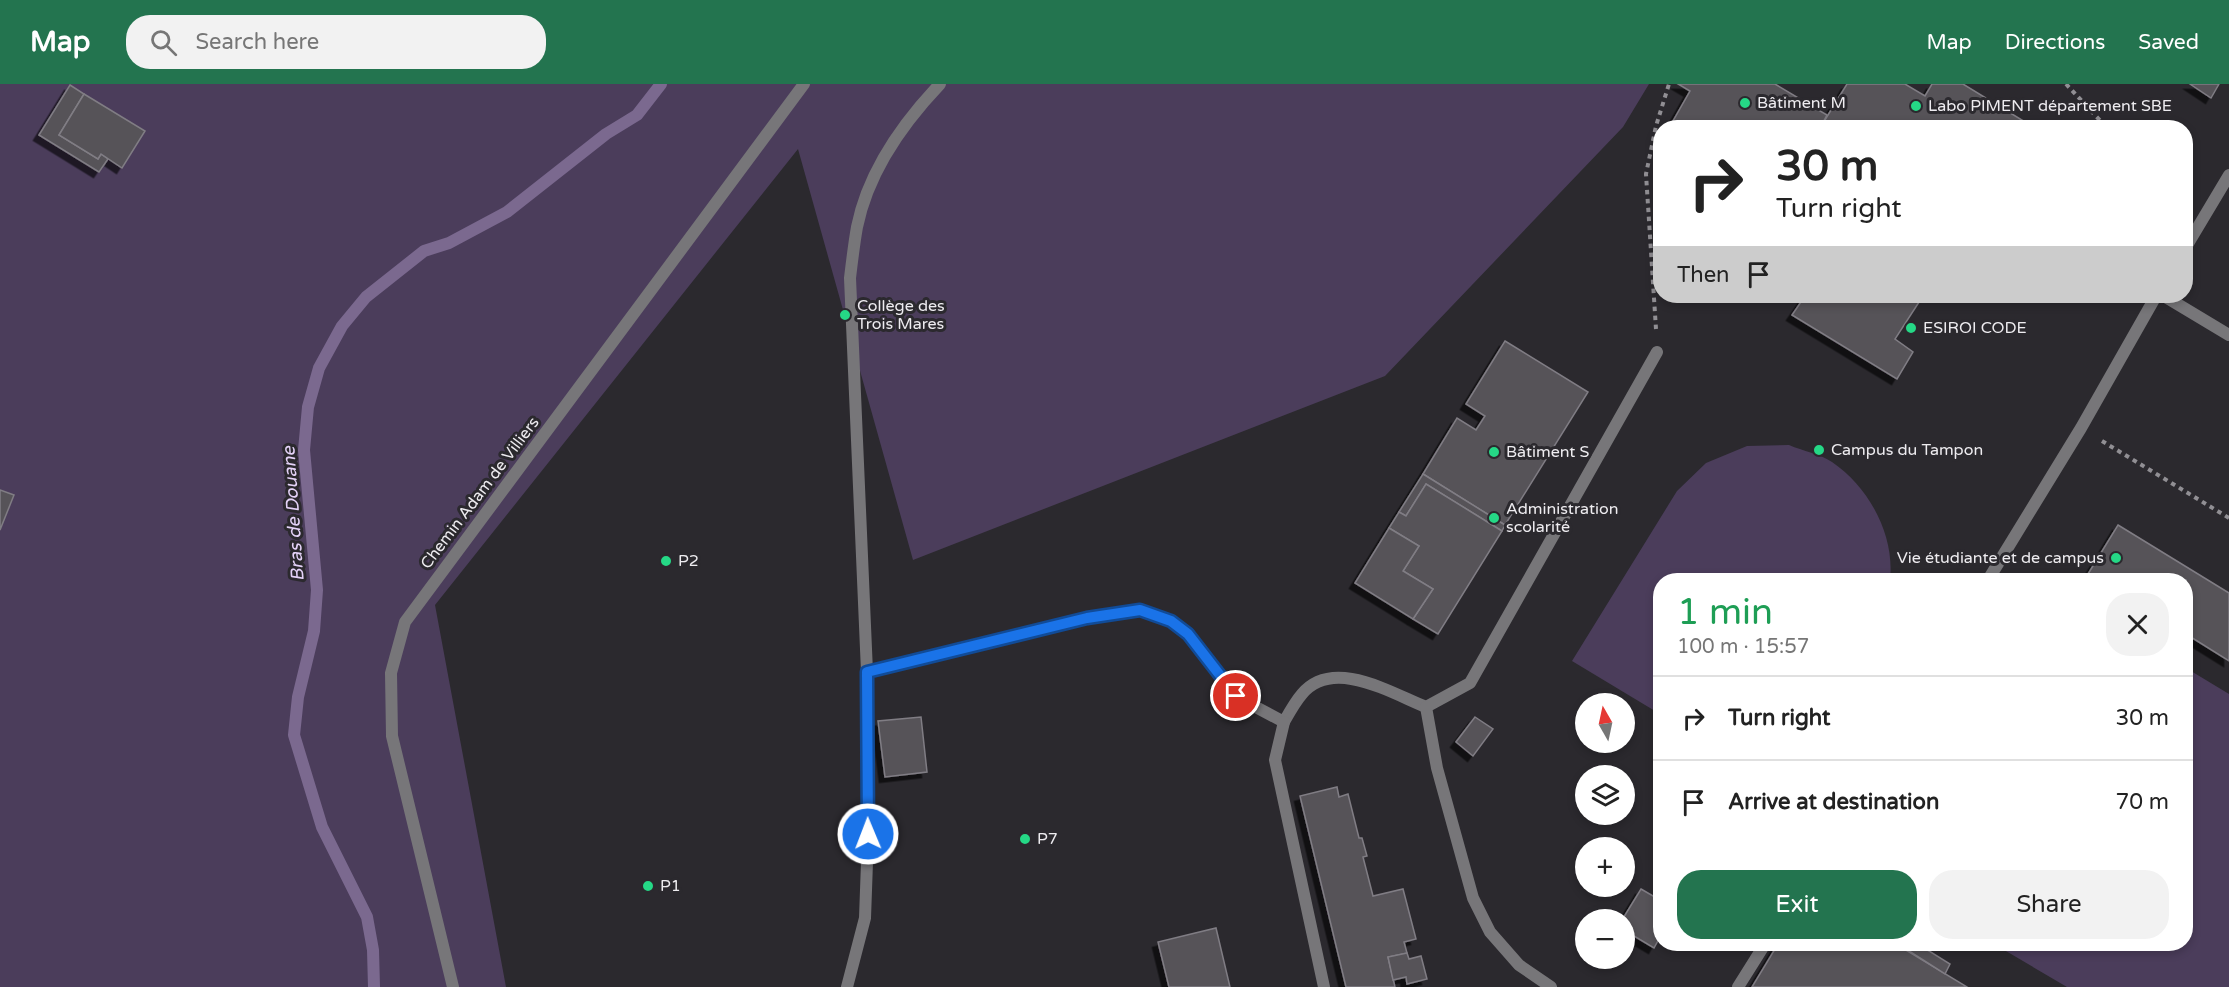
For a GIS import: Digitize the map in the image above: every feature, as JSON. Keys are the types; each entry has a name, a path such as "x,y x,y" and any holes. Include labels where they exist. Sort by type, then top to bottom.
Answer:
{"street":[{"name":"Chemin Adam de Villiers","path":"453,987 392,736 391,673 405,622 804,84"},
{"path":"847,987 865,918 868,834 867,672 850,278 857,225 879,165 912,114 940,84"},
{"path":"2193,235 2229,175"},
{"path":"1992,573 2081,429 2152,303"},
{"path":"2176,303 2229,335"},
{"path":"1426,707 1470,682 1657,352"},
{"path":"867,672 1087,618 1140,610 1171,621 1188,634 1236,696 1284,722"},
{"path":"1324,987 1275,760 1284,722 1303,693 1326,678 1349,678 1426,707"},
{"path":"1426,707 1437,768 1473,898 1490,932 1512,956 1551,987"},
{"path":"1738,987 1761,951"}],"path":[{"path":"1658,120 1669,84"},
{"path":"2066,84 2100,120"},
{"path":"1653,140 1646,174 1653,287"},
{"path":"1654,303 1657,352"},
{"path":"2081,429 2229,518"}],"shaded area":[{"path":"0,84 1649,84 1623,127 1385,376 913,560 798,149 435,605 506,987 0,987"},
{"path":"1789,445 1827,459 1845,472 1857,485 1877,514 1888,546 1890,573 1653,573 1653,710 1635,699 1635,693 1625,693 1572,661 1677,491 1706,463 1747,446"},
{"path":"2193,672 2229,694 2229,987 2067,987 2006,951 2193,951"}],"building":[{"name":"Bâtiment M","path":"1678,84 1775,84 1827,115 1824,120 1674,120 1690,91"},
{"name":"Labo PIMENT département SBE","path":"1847,84 1905,84 1925,96 1932,84 1963,84 2022,120 1825,120"},
{"path":"2190,84 2219,84 2211,98"},
{"path":"70,85 84,94 59,135 98,159 101,154 108,159 99,172 39,135"},
{"path":"84,94 145,131 122,168 101,154 98,159 59,135"},
{"path":"1800,303 1918,303 1895,339 1913,352 1897,379 1792,315"},
{"name":"Bâtiment S","path":"1505,341 1588,392 1505,525 1423,474 1457,418 1476,430 1485,416 1466,404"},
{"path":"1423,474 1505,525 1502,531 1426,484 1406,516 1399,512"},
{"path":"1426,484 1502,531 1438,634 1413,619 1433,589 1403,571 1419,546 1389,528 1399,512 1406,516"},
{"path":"0,490 14,495 0,530"},
{"path":"2118,525 2229,593 2229,661 2193,638 2193,573 2089,573"},
{"path":"1389,528 1419,546 1403,571 1433,589 1413,619 1355,583"},
{"path":"921,717 927,772 885,777 878,721"},
{"path":"1475,717 1493,729 1473,756 1456,742"},
{"path":"1337,787 1339,797 1348,794 1359,838 1362,838 1367,856 1363,857 1373,896 1403,889 1416,939 1404,942 1407,953 1388,957 1395,987 1346,987 1300,796"},
{"path":"1641,889 1653,896 1653,947 1635,937 1635,909 1629,909"},
{"path":"1216,928 1230,987 1169,987 1158,942"},
{"path":"1774,951 1908,951 1967,987 1752,987"},
{"path":"1909,951 1929,951 1950,964 1945,974"},
{"path":"1407,953 1409,959 1421,956 1427,979 1407,984 1406,977 1393,980 1388,957"}],"waterway":[{"name":"Bras de Douane","path":"374,987 373,950 367,917 322,827 294,735 298,697 314,631 317,590 304,450 308,407 319,368 342,326 366,297 424,251 449,243 507,212 606,134 637,115 661,84"}],"place":[{"name":"Bâtiment M","path":"1745,103"},
{"name":"Labo PIMENT département SBE","path":"1916,106"},
{"name":"Collège des Trois Mares","path":"845,315"},
{"name":"ESIROI CODE","path":"1911,328"},
{"name":"Campus du Tampon","path":"1819,450"},
{"name":"Bâtiment S","path":"1494,452"},
{"name":"Administration scolarité","path":"1494,518"},
{"name":"Vie étudiante et de campus","path":"2116,558"},
{"name":"P2","path":"666,561"},
{"name":"P7","path":"1025,839"},
{"name":"P1","path":"648,886"}],"route":[{"path":"868,834 867,672 1087,618 1140,610 1171,621 1188,634 1236,696"}]}
